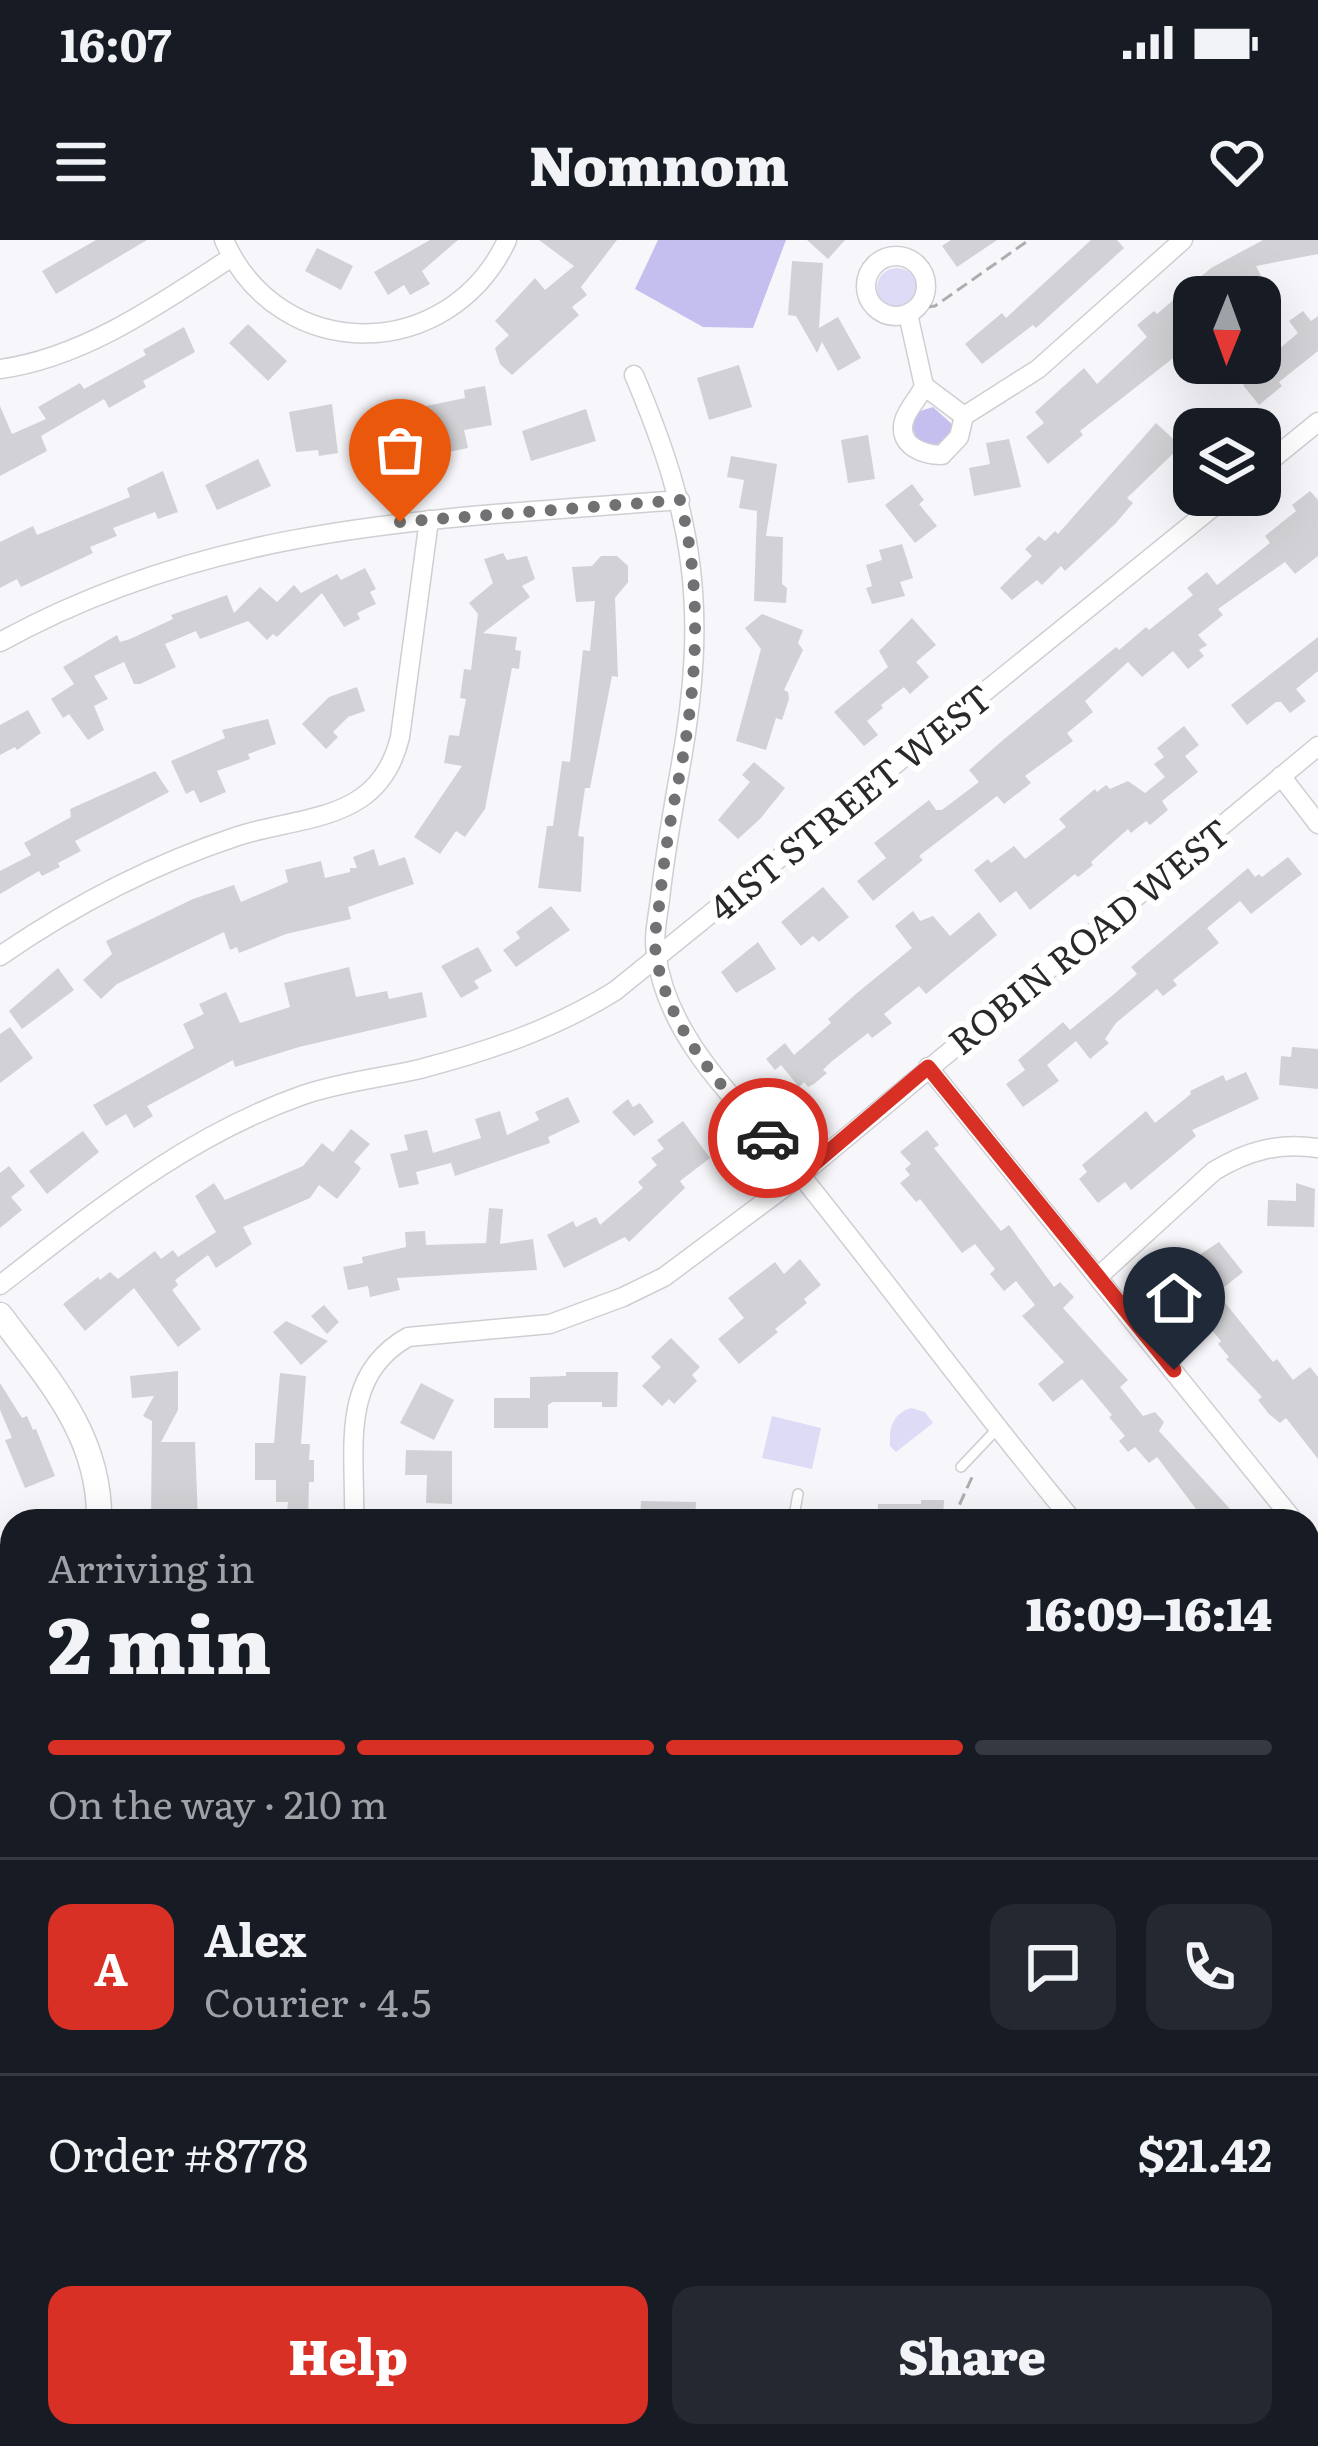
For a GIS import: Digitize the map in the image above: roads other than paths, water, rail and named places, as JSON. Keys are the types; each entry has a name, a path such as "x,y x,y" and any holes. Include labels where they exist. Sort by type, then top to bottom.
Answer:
{"street":[{"path":"0,369 90,341 228,248 250,281 272,301 313,325 365,335 405,329 456,307 485,277 507,240"},
{"path":"912,312 924,386 903,430 922,453 942,455 959,437 964,416 1037,369 1183,240"},
{"path":"634,375 665,448 680,500 693,580 695,670 667,831 656,956 676,1017 705,1067 801,1175 1063,1509"},
{"path":"924,386 964,416"},
{"path":"1281,453 1318,422"},
{"path":"0,642 107,592 202,559 301,536 429,520 680,500"},
{"name":"41ST STREET WEST","path":"0,1285 116,1193 223,1128 308,1094 419,1069 533,1034 615,991 1202,516"},
{"path":"0,956 73,909 155,867 242,835 338,809 375,787 388,771 400,737 429,520"},
{"name":"ROBIN ROAD WEST","path":"354,1509 358,1398 372,1364 389,1348 408,1337 550,1324 664,1277 801,1175 1318,746"},
{"path":"1281,776 1318,824"},
{"path":"928,1067 1284,1509"},
{"path":"1099,1276 1160,1218 1231,1161 1267,1148 1318,1148"},
{"path":"0,1315 77,1420 97,1475 99,1509"}],"lane":[{"path":"962,1466 998,1430"},
{"path":"796,1509 798,1494"}]}
